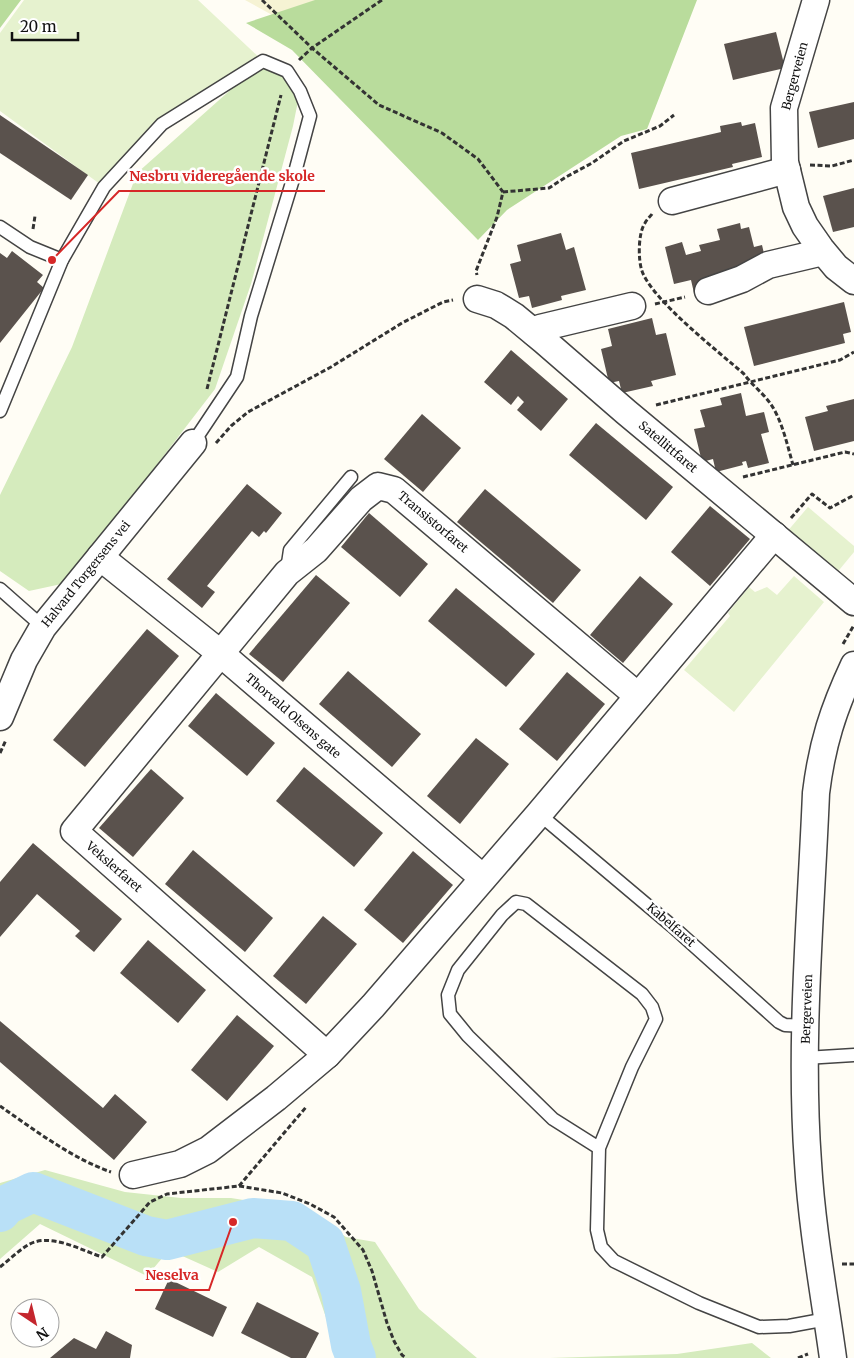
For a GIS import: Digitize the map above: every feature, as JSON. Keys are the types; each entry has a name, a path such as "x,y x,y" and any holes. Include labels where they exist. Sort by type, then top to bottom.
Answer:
{"street":[{"name":"Bergerveien","path":"816,0 784,108 785,162 796,207 805,226 836,267 854,281"},
{"path":"672,201 787,170"},
{"path":"708,291 742,279 768,265 823,252"},
{"name":"Satellittfaret","path":"478,299 496,305 514,316 854,602"},
{"path":"535,333 540,328 632,306"},
{"name":"Halvard Torgersens vei","path":"0,717 24,660 43,627 194,443"},
{"name":"Transistorfaret","path":"220,653 287,573 316,550 361,499 378,486 394,490 638,696"},
{"path":"133,1175 180,1164 208,1150 276,1098 328,1054 373,1006 539,814 774,535"},
{"name":"Thorvald Olsens gate","path":"100,557 220,653 483,878"},
{"name":"Vekslerfaret","path":"220,653 74,831 328,1054"},
{"name":"Bergerveien","path":"823,1355 828,1319 811,1210 807,1162 805,1058 816,793 824,740 854,665"}],"lane":[{"path":"0,411 62,260 104,187 162,124 262,61 287,71 300,91 310,116 294,176 251,316 237,377 194,443"},
{"path":"0,227 30,246 62,260"},
{"path":"287,573 290,550 351,477"},
{"path":"0,589 43,627"},
{"name":"Kabelfaret","path":"539,814 672,926 779,1022 785,1025 806,1026"},
{"path":"599,1148 554,1119 468,1036 450,1014 448,995 458,970 502,916 516,902 526,904 642,994 652,1007 656,1019 632,1067 599,1148 596,1230 601,1247 614,1261 699,1303 759,1327 789,1326 828,1319"},
{"path":"805,1058 854,1055"}],"path":[{"path":"262,0 312,48 379,105 442,133 478,159 503,192"},
{"path":"205,396 287,71 312,48 382,0"},
{"path":"503,192 549,188 592,163 624,141 660,126 674,115"},
{"path":"787,170 809,165 832,166 854,160"},
{"path":"231,426 248,412 443,302 464,297 478,299 476,271 497,218 503,192"},
{"path":"672,201 652,214 644,224 639,248 642,272 664,303 744,374 770,403 784,433 793,465"},
{"path":"632,306 664,303 708,291"},
{"path":"626,412 840,360 854,352"},
{"path":"713,484 845,452 854,454"},
{"path":"774,535 781,530 812,494 830,508 854,496"},
{"path":"0,1106 93,1166 117,1175 133,1175"},
{"path":"0,1267 29,1244 44,1240 63,1243 102,1257 150,1202 167,1194 239,1186 282,1193 310,1204 334,1218 363,1250 372,1271 394,1341 402,1355 406,1358"},
{"path":"798,1358 823,1355"}],"shaded area":[{"path":"245,0 316,0 274,16"}],"green space":[{"path":"0,0 21,0 0,28"},
{"path":"24,0 198,0 263,61 162,124 104,187 0,111 0,33"},
{"path":"315,0 697,0 647,129 621,136 507,210 478,240 292,50 246,23"},
{"path":"263,61 300,91 293,126 251,284 215,389 66,583 29,591 0,571 0,495 72,347 137,173"},
{"path":"808,507 854,546 854,552 835,575 786,533"},
{"path":"794,576 824,602 734,712 684,670 730,616 728,613 749,587 755,592 767,587 777,595"},
{"path":"45,1170 125,1192 181,1198 231,1198 308,1210 346,1237 375,1242 419,1309 477,1358 340,1358 312,1277 259,1247 218,1272 169,1250 147,1276 40,1224 0,1259 0,1183"},
{"path":"752,1343 771,1358 550,1358 677,1354"}],"building":[{"path":"776,32 785,68 733,80 724,44"},
{"path":"854,102 854,139 818,148 809,112"},
{"path":"0,115 88,175 71,200 0,153"},
{"path":"741,122 742,126 755,123 762,157 732,164 733,167 639,189 631,153 721,132 720,126"},
{"path":"854,188 854,227 833,232 823,196"},
{"path":"740,223 741,229 749,227 754,247 762,245 766,262 710,289 694,293 691,280 674,284 665,247 682,242 686,255 701,251 699,245 720,240 717,229"},
{"path":"561,233 566,250 574,247 586,290 561,296 562,300 532,308 529,296 519,298 510,264 521,261 517,245"},
{"path":"12,251 43,275 37,282 44,288 0,343 0,253 7,258"},
{"path":"844,302 851,332 843,334 845,343 754,366 744,327"},
{"path":"652,318 656,335 666,333 676,375 651,381 653,386 622,393 619,381 609,383 601,349 612,346 608,329"},
{"path":"511,350 568,399 541,431 517,410 524,402 518,396 511,405 484,382"},
{"path":"741,393 746,416 764,412 769,432 761,434 769,463 748,468 746,461 742,462 743,465 716,472 713,459 702,462 694,429 705,427 700,410 722,405 720,398"},
{"path":"854,399 854,441 814,451 805,417 828,411 826,406"},
{"path":"422,414 461,448 423,492 384,459"},
{"path":"596,423 673,487 646,520 569,455"},
{"path":"247,484 282,513 266,533 264,531 259,537 252,531 207,586 215,592 202,608 167,579"},
{"path":"485,489 581,570 553,603 457,522"},
{"path":"710,506 750,539 710,586 671,552"},
{"path":"369,513 428,564 400,597 341,547"},
{"path":"316,575 350,603 283,682 249,654"},
{"path":"640,576 673,604 623,663 590,635"},
{"path":"456,588 535,654 506,687 428,621"},
{"path":"147,629 179,656 85,767 53,740"},
{"path":"348,671 421,734 392,767 319,704"},
{"path":"567,672 605,704 557,761 519,729"},
{"path":"216,693 275,743 247,776 188,726"},
{"path":"476,738 509,764 460,824 427,796"},
{"path":"304,767 383,833 354,867 276,801"},
{"path":"151,769 184,798 133,857 99,828"},
{"path":"33,843 122,919 94,952 75,936 80,931 37,894 0,937 0,882"},
{"path":"193,850 273,918 245,952 165,884"},
{"path":"413,851 453,885 403,943 364,910"},
{"path":"323,916 357,944 306,1004 273,976"},
{"path":"148,940 206,990 178,1023 120,973"},
{"path":"237,1015 274,1046 227,1101 191,1070"},
{"path":"0,1021 103,1108 115,1094 147,1122 114,1160 0,1062"},
{"path":"169,1279 227,1307 213,1337 155,1309"},
{"path":"257,1302 319,1333 306,1358 291,1358 241,1333"},
{"path":"106,1331 132,1345 130,1358 50,1358 74,1338 96,1349"}],"waterway":[{"path":"0,1212 6,1205 33,1192 146,1236 167,1240 253,1218 292,1221 325,1243 341,1291 351,1345 356,1358"}],"place":[{"name":"Nesbru videregående skole","path":"52,260"},
{"name":"Neselva","path":"233,1222"}]}
